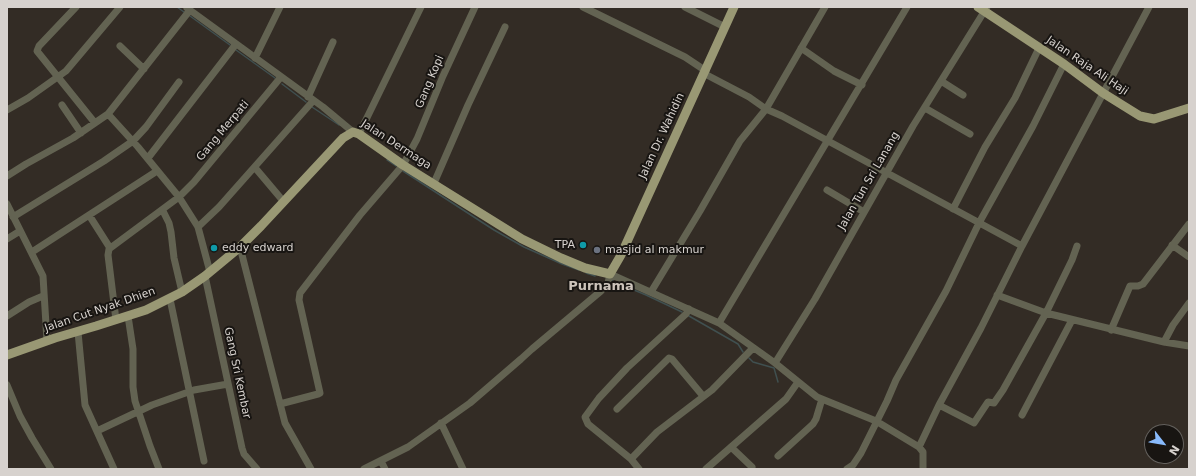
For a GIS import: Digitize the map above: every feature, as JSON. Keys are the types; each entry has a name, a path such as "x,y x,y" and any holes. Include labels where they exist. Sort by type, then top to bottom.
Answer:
{"main road":[{"name":"Jalan Dr. Wahidin","path":"610,274 621,255 734,7"},
{"name":"Jalan Raja Ali Haji","path":"983,9 1064,64 1103,93 1133,112 1150,119 1159,118 1188,107"},
{"name":"Jalan Dermaga","path":"356,133 403,165 540,249 585,268 610,274"},
{"name":"Jalan Cut Nyak Dhien","path":"7,355 128,316 170,299 182,292 207,274 240,246 284,202 343,138 356,133"}],"street":[{"path":"76,7 37,50 37,53 95,123"},
{"path":"7,110 28,98 58,77 72,64 120,7"},
{"path":"255,58 280,7"},
{"path":"356,133 421,7"},
{"name":"Gang Kopi","path":"280,404 320,393 299,300 300,293 360,215 403,165 417,139 443,76 476,7"},
{"path":"583,7 598,10 685,57 705,72 749,97 766,109 1022,246"},
{"path":"685,7 725,28"},
{"path":"651,292 700,212 740,141 766,109 825,7"},
{"path":"919,447 939,405 1022,246 1149,7"},
{"path":"7,176 81,133 108,114 188,8"},
{"name":"Jalan Dermaga","path":"188,8 356,133"},
{"path":"719,324 906,8"},
{"name":"Jalan Tun Sri Lanang","path":"774,363 814,299 886,172 983,9"},
{"path":"434,183 505,26"},
{"path":"198,227 224,201 310,99 332,42"},
{"path":"148,158 236,44"},
{"path":"120,46 144,68"},
{"path":"801,48 834,71 862,84"},
{"path":"953,209 985,147 1015,98 1039,48"},
{"path":"847,469 856,461 887,401 896,380 946,291 979,223 1033,126 1064,64"},
{"name":"Gang Merpati","path":"110,248 163,210 194,182 281,77"},
{"path":"941,81 963,95"},
{"path":"14,217 104,161 133,141 146,127 179,82"},
{"path":"62,105 81,133"},
{"path":"925,108 970,134"},
{"name":"Gang Sri Kembar","path":"108,114 148,158 179,197 198,227 228,384 242,448 244,454 257,469"},
{"path":"258,170 284,202"},
{"path":"32,252 157,171"},
{"path":"827,190 864,212"},
{"path":"7,204 43,276 47,341"},
{"path":"163,210 169,223 174,258 182,292"},
{"path":"88,215 110,248 108,255 116,320"},
{"path":"1111,330 1130,286 1138,286 1143,284 1189,224"},
{"path":"7,239 20,230"},
{"path":"1172,245 1189,257"},
{"path":"240,246 284,423 311,469"},
{"path":"939,405 973,423 988,402 992,404 996,401 1046,313 1070,265 1077,246"},
{"path":"364,469 408,447 470,403 522,359 532,348 601,291 608,283 610,274 719,324 752,349 774,363 812,394 876,421 919,447 923,452 923,469"},
{"path":"997,295 1046,313 1072,320 1164,342 1189,346"},
{"path":"7,316 29,302 44,296"},
{"path":"170,299 204,461"},
{"path":"1164,342 1173,325 1189,303"},
{"path":"639,469 631,458 588,424 585,417 599,398 628,368 686,314 689,309"},
{"path":"128,316 133,349 133,387 138,412 159,469"},
{"path":"1022,415 1072,320"},
{"path":"78,332 86,410 98,431 114,469"},
{"path":"631,458 657,432 712,390 752,349"},
{"path":"617,409 669,358 672,359 703,396"},
{"path":"706,469 788,396 798,382"},
{"path":"98,431 152,405 189,391 228,384"},
{"path":"7,385 20,416 51,469"},
{"path":"778,456 813,424 822,399"},
{"path":"441,423 463,469"},
{"path":"731,447 752,467"},
{"path":"381,461 385,469"}],"waterway":[{"path":"177,7 184,12"},
{"path":"190,16 230,45"},
{"path":"236,50 275,78"},
{"path":"282,84 306,102"},
{"path":"312,107 339,125"},
{"path":"387,160 396,166"},
{"path":"403,171 494,230 524,247 579,270"},
{"path":"586,273 595,276"},
{"path":"610,280 682,312"},
{"path":"689,316 738,344 743,352"},
{"path":"749,358 753,362 774,368 778,382"}],"place":[{"name":"TPA","path":"583,245"},
{"name":"eddy edward","path":"214,248"},
{"name":"masjid al makmur","path":"597,250"}],"district":[{"name":"Purnama","path":"601,287"}]}
